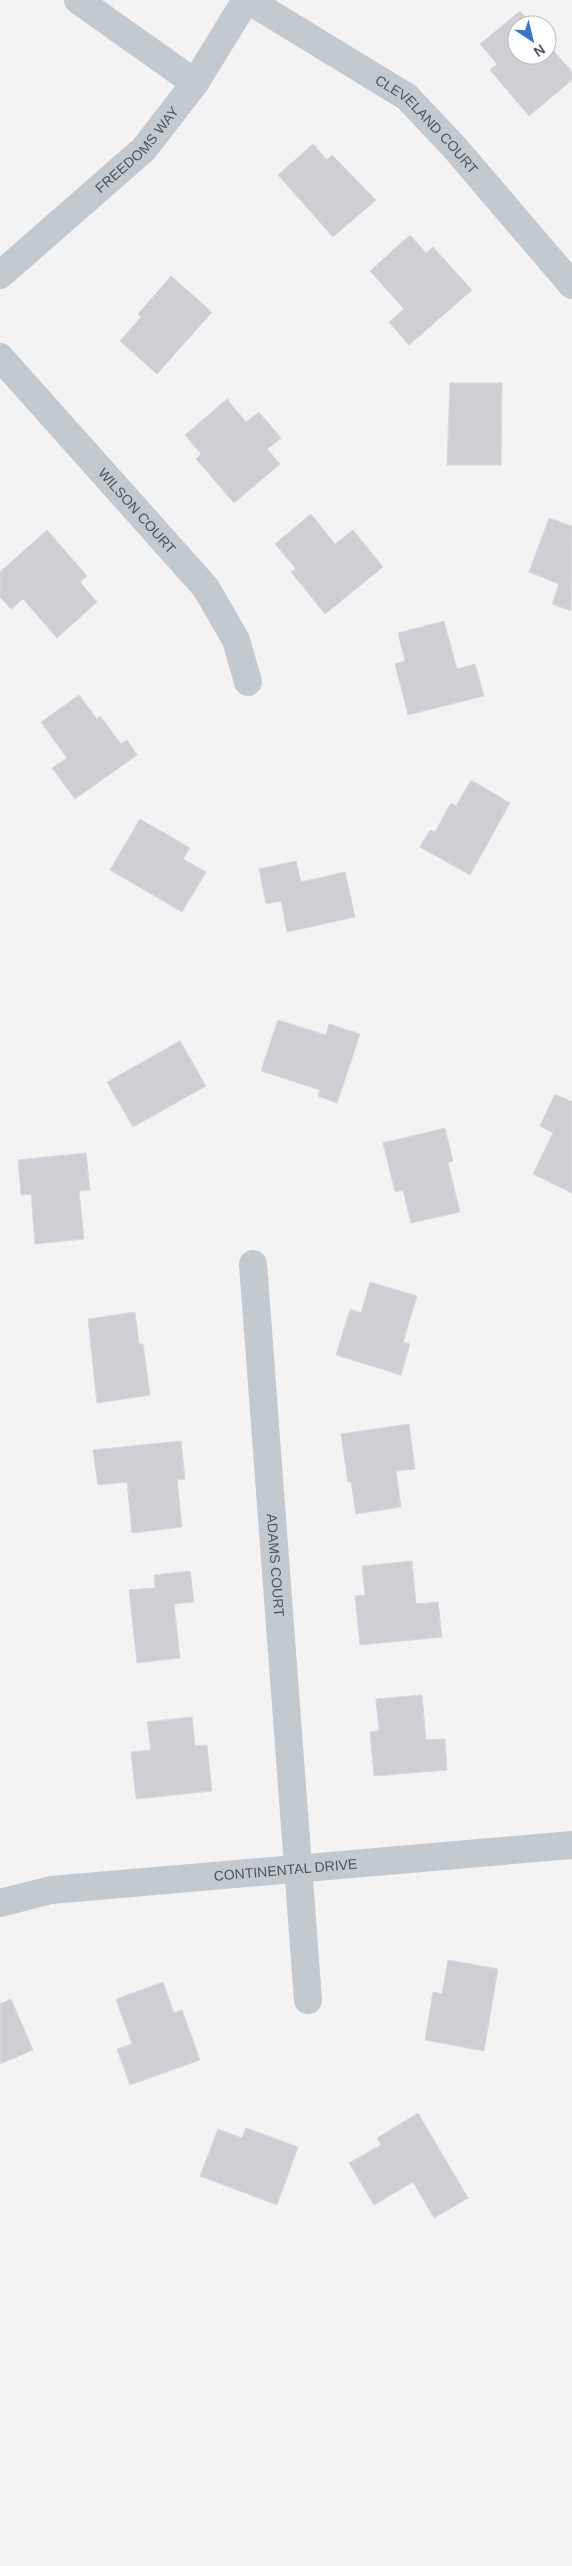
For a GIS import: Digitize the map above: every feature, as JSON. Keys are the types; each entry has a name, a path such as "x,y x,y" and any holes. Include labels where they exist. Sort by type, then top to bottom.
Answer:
{"street":[{"path":"78,0 195,83"},
{"name":"FREEDOMS WAY","path":"0,274 144,149 195,83 247,0"},
{"name":"CLEVELAND COURT","path":"247,0 407,97 468,162 572,286"},
{"name":"WILSON COURT","path":"0,357 206,588 236,640 248,682"},
{"name":"ADAMS COURT","path":"253,1264 308,2000"},
{"name":"CONTINENTAL DRIVE","path":"0,1902 51,1890 299,1867 572,1845"}],"building":[{"path":"520,11 523,15 515,15"},
{"path":"507,22 507,65 557,65 557,55 572,72 572,80 529,116 490,70 497,64 480,44"},
{"path":"313,144 327,160 332,155 376,200 333,237 278,175"},
{"path":"410,235 426,253 433,247 472,290 409,345 389,322 404,309 370,271"},
{"path":"171,276 212,312 157,374 120,341 141,317 138,314"},
{"path":"450,383 502,383 501,465 447,465"},
{"path":"227,399 246,422 259,412 281,438 267,449 280,464 234,503 196,459 201,454 185,435"},
{"path":"311,514 335,544 353,530 383,567 325,614 291,572 296,569 275,544"},
{"path":"549,518 572,526 571,611 552,604 559,584 529,572"},
{"path":"47,530 87,576 80,582 97,602 57,638 23,599 11,609 0,597 0,572"},
{"path":"444,621 457,669 475,664 484,696 408,715 395,664 405,661 398,633"},
{"path":"79,695 97,719 100,716 121,744 127,740 137,755 75,799 52,768 67,758 41,722"},
{"path":"471,780 510,803 470,875 420,847 430,830 435,832 451,803 456,806"},
{"path":"140,819 190,848 183,859 206,872 182,912 110,870"},
{"path":"296,861 301,882 345,872 355,917 287,932 281,901 266,904 259,869"},
{"path":"278,1020 326,1035 329,1024 360,1034 337,1103 318,1096 320,1090 261,1071"},
{"path":"180,1041 206,1086 133,1127 107,1082"},
{"path":"555,1094 572,1102 572,1193 533,1174 553,1133 540,1126"},
{"path":"445,1128 453,1161 448,1163 460,1212 411,1223 403,1190 395,1192 383,1143"},
{"path":"86,1153 90,1190 79,1191 84,1239 35,1244 31,1194 21,1195 18,1160"},
{"path":"370,1282 417,1296 403,1342 410,1344 401,1375 336,1355 350,1309 361,1313"},
{"path":"135,1312 139,1344 143,1344 150,1395 97,1403 88,1319"},
{"path":"409,1424 415,1469 396,1471 401,1507 356,1514 351,1482 348,1482 341,1434"},
{"path":"181,1441 185,1479 177,1480 182,1527 132,1533 127,1482 98,1485 93,1450"},
{"path":"412,1561 416,1604 438,1602 442,1637 360,1645 355,1596 365,1595 362,1566"},
{"path":"190,1571 194,1602 174,1604 180,1658 137,1663 129,1590 155,1588 154,1575"},
{"path":"422,1695 426,1740 445,1739 447,1770 374,1776 370,1732 379,1731 376,1699"},
{"path":"192,1717 195,1746 207,1745 212,1791 136,1799 131,1752 151,1750 147,1722"},
{"path":"448,1960 498,1969 484,2051 425,2040 433,1992 442,1994"},
{"path":"163,1982 174,2013 182,2010 200,2060 130,2085 117,2049 132,2044 116,1999"},
{"path":"11,1999 33,2050 0,2064 0,2004"},
{"path":"418,2113 468,2198 434,2218 413,2182 374,2205 349,2163 381,2145 377,2138"},
{"path":"246,2128 298,2147 277,2205 200,2176 218,2129 242,2138"}]}
